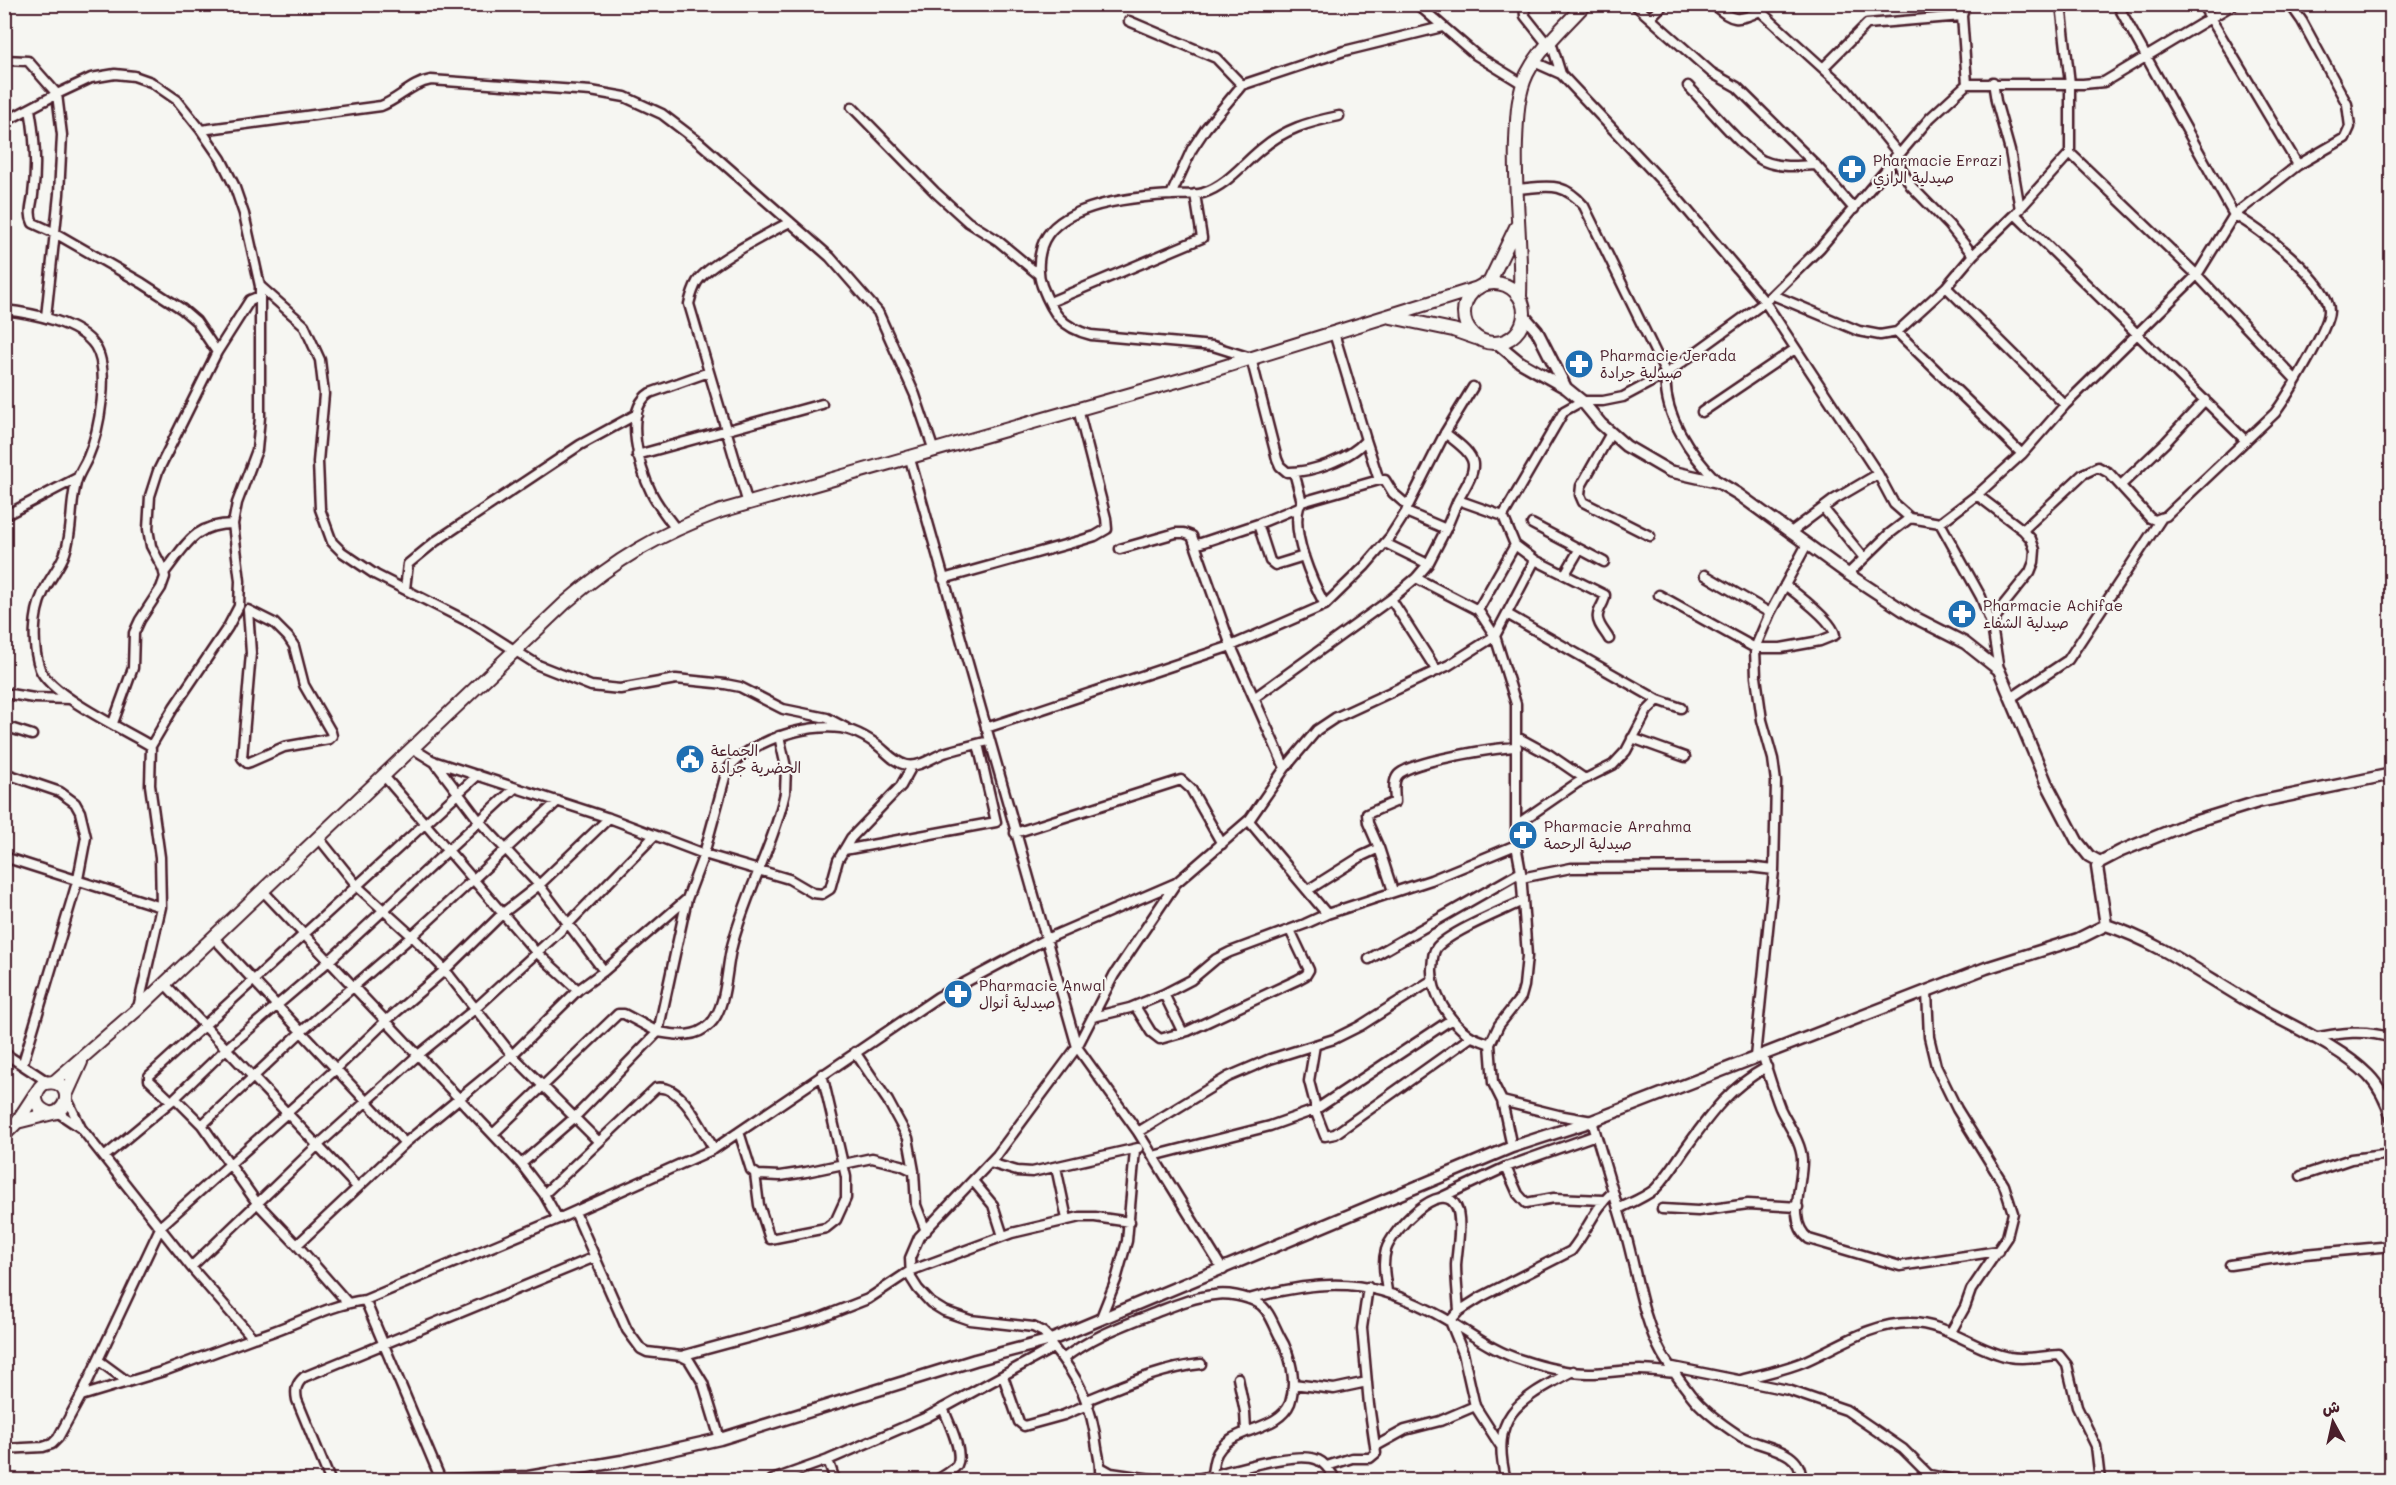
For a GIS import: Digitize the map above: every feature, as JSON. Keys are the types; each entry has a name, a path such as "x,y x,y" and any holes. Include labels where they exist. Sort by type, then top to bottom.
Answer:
{"main road":[{"path":"1390,317 1453,330 1497,343 1515,335 1524,316 1524,306 1520,296 1516,189 1516,127 1522,84 1534,62 1585,4"},
{"path":"1482,340 1469,328 1464,311 1471,294 1483,286 1518,224"},
{"path":"4,1135 44,1086 83,1059 138,1009 515,649 588,583 635,549 721,511 910,459 1390,317 1414,307 1483,286 1506,285 1520,296"},
{"path":"16,1122 62,1109 83,1059"},
{"path":"44,1086 62,1086 67,1096"},
{"path":"44,1086 37,1103 40,1108 53,1112"}],"street":[{"path":"1417,4 1476,54 1522,84"},
{"path":"1524,4 1525,16 1549,43 1561,74 1672,192 1765,302 1878,474 1894,504 1910,518 1940,524 1981,597 1992,626 1999,670 2046,782 2077,840 2089,856 2100,862"},
{"path":"1634,4 1712,73 1737,87 1816,165 1854,209"},
{"path":"1650,18 1664,4"},
{"path":"1713,4 1730,18 1738,19 1746,18 1761,8 1846,89 1897,155 1911,186 1949,225 1973,255"},
{"path":"1965,4 1962,16 1968,84"},
{"path":"1773,295 1859,331 1880,335 1897,332 1946,287 1973,255 2018,211 2070,153 2070,84 2061,4"},
{"path":"2011,698 2068,660 2161,519 2275,413 2286,399 2330,312 2327,298 2318,284 2264,233 2234,215 2117,4"},
{"path":"2202,4 2298,165"},
{"path":"1503,516 1564,411 1582,401 1603,401 1623,397 1666,374 1765,302 1820,248 1930,118 1968,84 2104,82 2234,4"},
{"path":"1940,524 1977,495 2022,454 2065,405 2197,275 2234,215 2298,165 2349,134 2350,120 2347,104 2302,21 2290,4"},
{"path":"1823,68 1867,24 1962,16"},
{"path":"1129,21 1216,58 1242,85"},
{"path":"1171,195 1192,149 1206,128 1242,85 1344,51 1442,27"},
{"path":"4,60 28,61 57,94 62,135 46,317"},
{"path":"1534,62 1561,74"},
{"path":"4,122 91,78 115,74 134,76 151,82 177,100 201,130 234,185 244,214 260,291 260,417 257,450 237,503 233,524 240,581 237,612 151,746 150,785 160,857 161,907 138,1009"},
{"path":"201,130 381,106 397,98 417,83 431,80 591,91 625,97 662,114 700,143 830,257 878,312 915,395 934,451"},
{"path":"1993,82 2010,151 2018,211 2246,441"},
{"path":"1688,86 1751,152 1763,161 1797,166 1816,165"},
{"path":"852,107 960,214 1009,249 1038,274 1060,319 1073,330 1091,335 1213,346 1251,358 1276,459 1287,472 1348,456 1366,440"},
{"path":"30,109 36,153 31,219 39,227 55,232 182,309 196,321 217,352"},
{"path":"1038,274 1043,243 1059,221 1110,202 1203,193 1225,182 1261,149 1289,129 1339,116"},
{"path":"2070,153 2197,275 2296,380"},
{"path":"1516,189 1552,187 1563,188 1573,193 1589,217 1666,374 1665,388 1674,418 1700,464 1718,482 1758,506 1806,546 1912,616 1965,643 1999,670"},
{"path":"1050,302 1202,238 1195,194"},
{"path":"748,504 690,310 691,296 698,280 745,246 790,222"},
{"path":"1946,287 2065,405"},
{"path":"164,573 150,540 148,529 150,496 158,471 217,352 250,300 260,291"},
{"path":"260,291 304,325 320,360 324,394 318,462 320,508 332,542 342,552 368,569 473,624 538,665 599,689 620,689 676,679 740,687 783,710 826,718 877,745 895,760 912,766"},
{"path":"4,310 46,317 87,337 96,346 100,357 103,387 101,414 89,456 77,478 65,553 42,594 35,636 40,669 45,678 70,699 151,746"},
{"path":"1524,316 1537,331 1566,388"},
{"path":"1897,332 2022,454"},
{"path":"1334,333 1379,480"},
{"path":"1497,343 1520,362 1566,388 1626,446 1669,471 1718,482"},
{"path":"1702,412 1795,349"},
{"path":"676,529 652,495 637,455 637,414 643,398 650,393 709,372"},
{"path":"986,728 1231,646 1325,604 1344,589 1385,543 1407,509 1445,433 1473,387"},
{"path":"2121,486 2205,400"},
{"path":"637,455 822,404"},
{"path":"943,579 1079,541 1107,529 1107,518 1078,409"},
{"path":"405,589 408,564 436,541 580,445 637,414"},
{"path":"1254,698 1391,599 1416,578 1428,564 1474,472 1474,465 1466,451 1445,433"},
{"path":"1611,433 1581,486 1580,495 1583,502 1650,536"},
{"path":"910,459 988,741 1077,1047 1138,1132 1223,1270"},
{"path":"2023,530 2083,474 2098,467 2109,473 2150,518 2161,519"},
{"path":"1294,472 1300,504 1296,515 1304,556 1325,604"},
{"path":"1791,532 1823,508 1878,474"},
{"path":"4,516 77,478"},
{"path":"1195,544 1258,524 1300,504 1379,480 1386,480 1393,493 1407,509 1446,529"},
{"path":"1977,495 2023,530 2031,539 2035,550 2030,572 2001,608 1992,626"},
{"path":"1458,500 1503,516 1515,545 1535,560 1605,595 1605,601 1598,615 1599,622 1610,639"},
{"path":"1823,508 1864,558"},
{"path":"1848,574 1910,518"},
{"path":"113,723 133,668 134,633 161,588 164,573 193,536 209,526 233,524"},
{"path":"1258,524 1270,561 1275,565 1304,556"},
{"path":"1532,524 1604,562"},
{"path":"1120,549 1176,533 1192,536 1231,646 1285,768"},
{"path":"1385,543 1428,564"},
{"path":"1478,610 1515,545"},
{"path":"1806,546 1770,613 1755,648 1756,677 1762,720 1773,759 1776,782 1774,870 1758,1055 1767,1067 1780,1106 1796,1138 1802,1157 1796,1222 1798,1228 1809,1239 1886,1263 1914,1265 1998,1251"},
{"path":"1565,574 1579,550"},
{"path":"1100,1480 1102,1468 1088,1402 1080,1384 1052,1343 1043,1332 1034,1327 970,1320 944,1311 923,1295 911,1278 910,1258 914,1245 990,1163 1077,1047 1114,975 1176,883 1249,821 1285,768 1317,730 1335,717 1437,671 1495,636 1535,560"},
{"path":"1705,574 1770,613"},
{"path":"1416,578 1478,610 1495,636 1516,704 1516,845 1521,875 1527,956 1521,997 1499,1025 1490,1044 1493,1083 1502,1101 1512,1148"},
{"path":"1659,595 1755,648 1780,648 1835,636 1834,630 1816,611 1785,585"},
{"path":"1391,599 1437,671"},
{"path":"248,610 274,623 294,646 301,677 331,732 332,736 329,740 284,747 247,763 242,758 251,652 248,610"},
{"path":"1507,614 1658,700 1681,708"},
{"path":"4,693 34,698 70,699"},
{"path":"1516,825 1585,779 1613,765 1626,752 1647,711 1658,700"},
{"path":"4,726 32,735"},
{"path":"521,1164 574,1118 658,1032 687,899 705,854 727,770 735,759 747,750 779,736 817,728 850,730"},
{"path":"493,1134 618,1014 624,1014 658,1032 683,1035 694,1034 709,1025 718,1014 732,949 782,806 787,782 779,736"},
{"path":"1632,738 1685,757"},
{"path":"412,748 433,761 609,818 705,854 796,882 813,893 822,894 827,892 833,884 838,860 851,838 901,786 912,766 988,741"},
{"path":"1393,891 1368,824 1367,814 1395,802 1395,782 1399,774 1409,768 1517,742 1550,755 1585,779"},
{"path":"844,850 996,822 978,744"},
{"path":"433,761 480,822 539,885 569,922 604,972"},
{"path":"4,773 60,792 75,804 84,822 86,837 78,879 23,1063"},
{"path":"2106,925 2097,870 2100,862 2187,824 2258,802 2391,774"},
{"path":"383,775 536,951 578,990"},
{"path":"348,1302 257,1203 202,1125 152,1084 149,1078 204,1024 255,981 478,775"},
{"path":"1015,833 1181,780 1191,789 1222,844"},
{"path":"104,1157 173,1100 227,1048 329,961 515,788"},
{"path":"202,1125 301,1032 412,936 558,801"},
{"path":"4,1449 34,1449 52,1444 58,1437 81,1396 160,1226 445,970 503,914 539,885 609,818"},
{"path":"1249,821 1327,914"},
{"path":"191,1267 317,1146 417,1056 476,1008 569,922 654,836"},
{"path":"318,837 358,887 412,936 445,970 512,1055 599,1142"},
{"path":"1093,1017 1135,1006 1164,994 1191,980 1216,959 1230,952 1327,914 1431,880 1516,845"},
{"path":"1308,890 1378,848"},
{"path":"4,857 161,907"},
{"path":"1369,959 1521,875 1571,868 1749,867 1774,870"},
{"path":"81,1396 164,1371 253,1338 279,1331 348,1302 365,1300 558,1220 714,1149 938,997 1046,939 1176,883"},
{"path":"262,890 303,936 387,1020 417,1056 521,1164 544,1194 558,1220"},
{"path":"297,1245 405,1143 512,1055 578,990 604,972 687,899"},
{"path":"1490,1044 1471,1037 1452,1019 1431,981 1433,953 1443,942 1478,922 1523,901"},
{"path":"446,1480 528,1477 622,1461 720,1439 975,1359 1052,1343 1100,1320 1512,1148 1592,1121 1986,968 2078,939 2106,925 2148,940 2312,1038 2327,1043 2367,1074 2382,1092 2391,1119"},
{"path":"1135,1006 1155,1037 1160,1039 1183,1033 1306,975 1309,970 1308,964 1290,930"},
{"path":"213,937 405,1143"},
{"path":"1138,1132 1228,1077 1360,1026 1431,981"},
{"path":"164,983 357,1187"},
{"path":"1927,992 1929,1037 1936,1066 1957,1109 1999,1176 2010,1198 2013,1213 2011,1226 1998,1251 1971,1290 1965,1307 1951,1332"},
{"path":"1164,994 1183,1033"},
{"path":"1153,1156 1270,1126 1315,1110 1452,1019"},
{"path":"2312,1038 2351,1031 2391,1038"},
{"path":"1315,1045 1309,1081 1323,1133 1330,1137 1471,1037"},
{"path":"855,1052 888,1101 904,1130 912,1153 916,1205 926,1231"},
{"path":"4,1053 23,1063 44,1086"},
{"path":"1618,1209 1654,1190 1728,1093 1748,1077 1767,1067"},
{"path":"739,1132 754,1174 770,1239 826,1228 836,1220 848,1191 837,1132 822,1074"},
{"path":"544,1194 656,1088 662,1087 680,1096 714,1149"},
{"path":"67,1096 81,1128 191,1267 253,1338"},
{"path":"1502,1101 1592,1121"},
{"path":"53,1112 81,1128"},
{"path":"1592,1121 1652,1331 1662,1354 1693,1398 1743,1437 1786,1454 1794,1460 1799,1465 1802,1480"},
{"path":"1387,1291 1384,1260 1386,1248 1393,1235 1415,1213 1440,1198 1506,1167 1596,1135"},
{"path":"990,1163 1017,1171 1032,1172 1135,1150 1146,1145"},
{"path":"1100,1320 1123,1260 1130,1222 1135,1150"},
{"path":"2301,1176 2343,1161 2391,1154"},
{"path":"754,1174 780,1176 872,1158 902,1165 914,1171"},
{"path":"1056,1167 1067,1219"},
{"path":"1506,1167 1518,1194 1526,1203 1554,1198 1603,1200"},
{"path":"973,1181 993,1205 1003,1236"},
{"path":"1450,1321 1459,1311 1481,1297 1571,1251 1587,1229 1603,1200 1613,1192"},
{"path":"1440,1198 1452,1200 1458,1212 1456,1267 1459,1311"},
{"path":"1662,1209 1698,1210 1748,1204 1798,1207"},
{"path":"575,1212 627,1330 640,1349 681,1356 689,1360 698,1373 720,1439"},
{"path":"681,1356 817,1319 868,1299 910,1271 1003,1236 1067,1219 1095,1217 1130,1222"},
{"path":"2230,1265 2305,1254 2391,1246"},
{"path":"330,1480 297,1400 297,1386 304,1377 595,1257"},
{"path":"1249,1299 1312,1284 1347,1284 1368,1287 1403,1297 1450,1321 1494,1350 1541,1365 1587,1373 1674,1370 1741,1380 1811,1396 1846,1410 1903,1449 1932,1477 1955,1480"},
{"path":"1327,1466 1352,1458 1370,1458 1376,1453 1366,1382 1362,1328 1368,1287"},
{"path":"1063,1359 1086,1341 1108,1330 1173,1306 1214,1295 1225,1294 1249,1299 1265,1309 1286,1345 1293,1389 1286,1410 1267,1424 1246,1431 1229,1442 1217,1454 1212,1476"},
{"path":"365,1300 441,1480"},
{"path":"1450,1321 1463,1353 1475,1406 1500,1445"},
{"path":"1741,1380 1800,1364 1868,1330 1881,1326 1913,1323 1951,1332 1994,1353 2010,1357 2062,1356 2067,1365 2078,1407 2096,1446 2100,1480"},
{"path":"772,1480 828,1460 943,1408 1049,1352 1052,1343"},
{"path":"98,1360 128,1382"},
{"path":"1003,1376 1019,1422 1024,1426 1064,1415 1141,1378 1200,1364"},
{"path":"1506,1480 1500,1445 1503,1427 1520,1404 1533,1393 1573,1371"},
{"path":"1238,1378 1245,1412 1246,1431"},
{"path":"1293,1384 1334,1389 1366,1382"},
{"path":"1376,1446 1405,1430 1440,1422 1475,1406"},
{"path":"937,1480 955,1468 958,1459 955,1438 943,1408"},
{"path":"1193,1480 1275,1460 1303,1457 1314,1458 1327,1466 1336,1480"},
{"path":"828,1460 836,1480"},
{"path":"1102,1468 1111,1473 1158,1480"}],"place":[{"name":"Pharmacie Errazi صيدلية الرازي","path":"1852,169"},
{"name":"Pharmacie Jerada صيدلية جرادة","path":"1579,364"},
{"name":"Pharmacie Achifae صيدلية الشفاء","path":"1962,614"},
{"name":"الجماعة الحضرية جرادة","path":"690,759"},
{"name":"Pharmacie Arrahma صيدلية الرحمة","path":"1523,835"},
{"name":"Pharmacie Anwal صيدلية أنوال","path":"958,994"}]}
